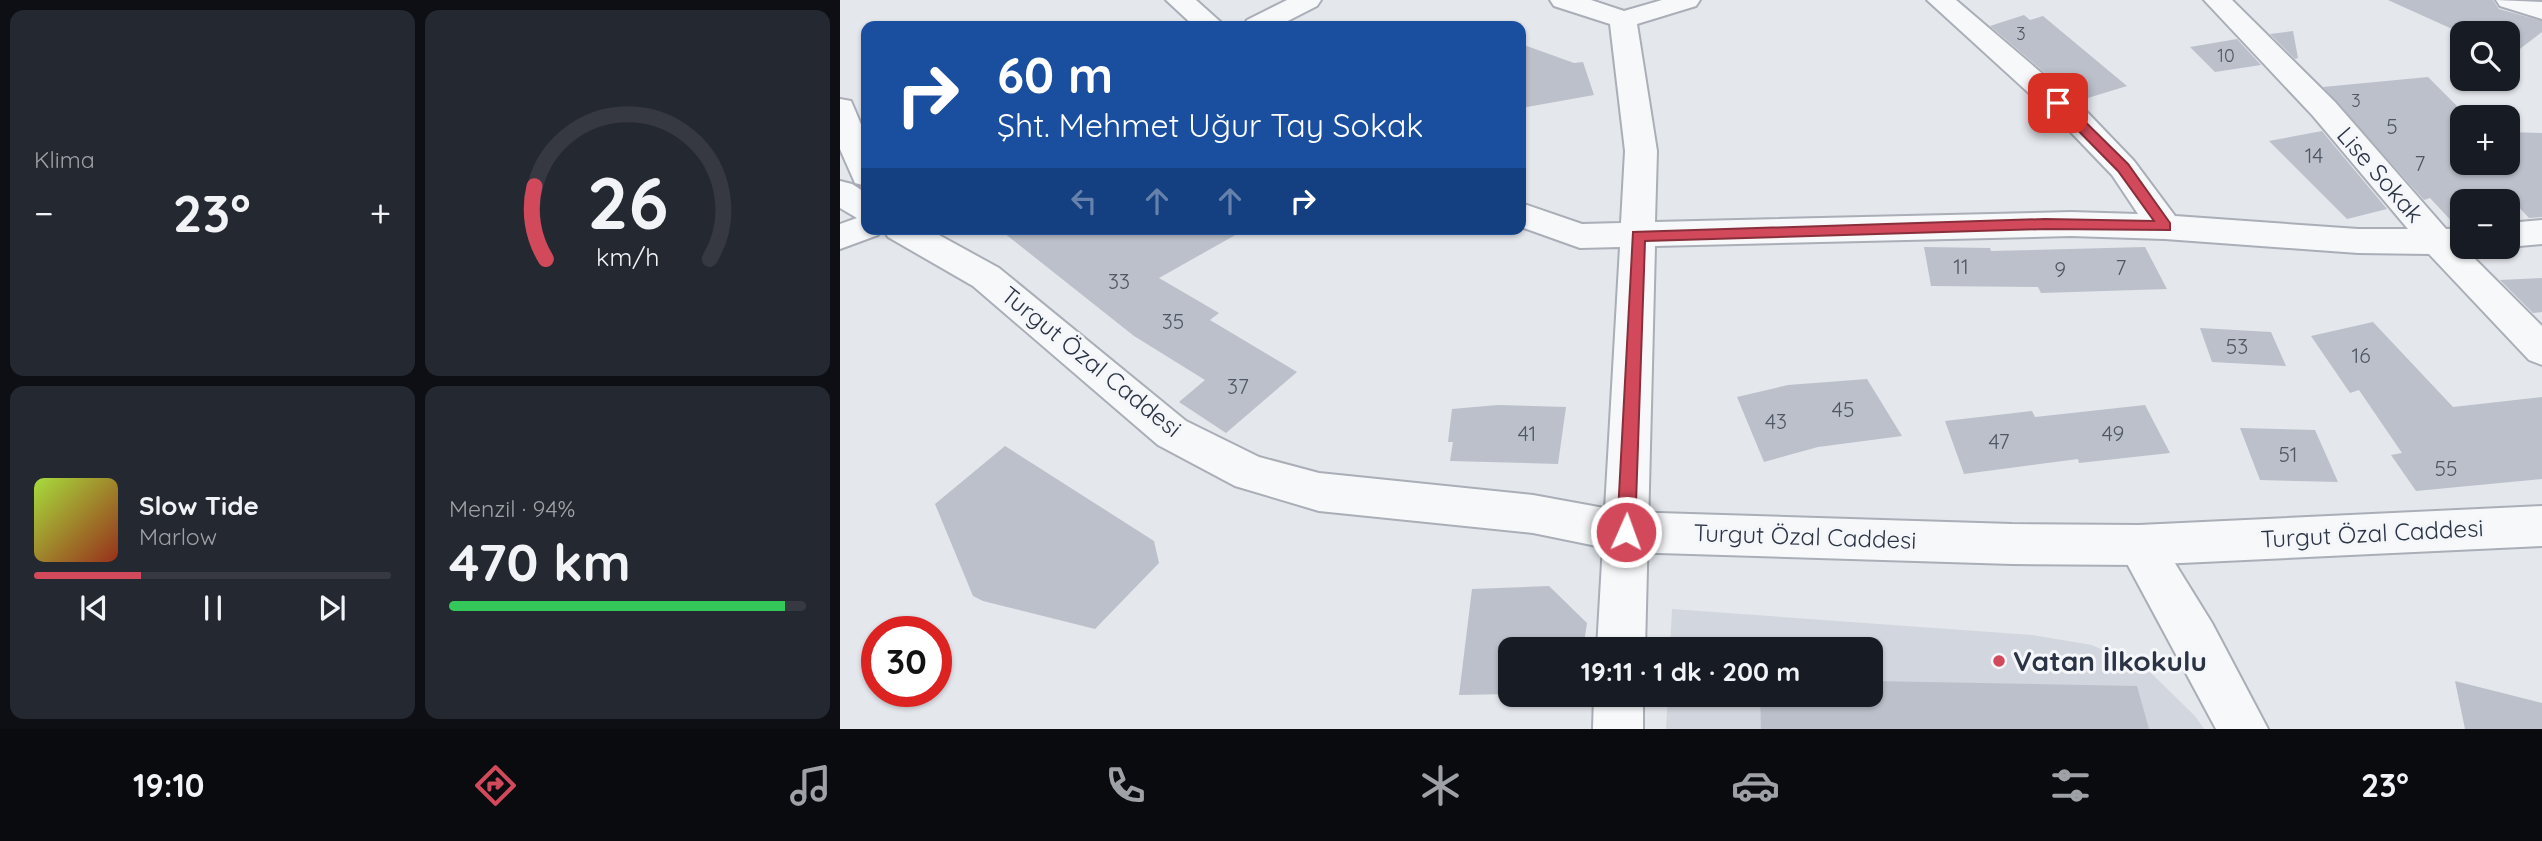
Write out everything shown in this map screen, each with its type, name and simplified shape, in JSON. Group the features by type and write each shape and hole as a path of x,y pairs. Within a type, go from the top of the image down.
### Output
{"street":[{"path":"1179,0 1204,21"},
{"path":"1267,21 1308,0"},
{"path":"1563,0 1623,19 1687,0"},
{"path":"1940,0 2075,118 2123,167 2165,226"},
{"name":"Lise Sokak","path":"2217,0 2450,241"},
{"path":"2509,0 2542,11"},
{"path":"1622,637 1641,151 1623,19"},
{"path":"840,108 861,162"},
{"path":"840,192 861,206"},
{"path":"1526,217 1580,236 2045,224 2165,226 2358,241 2450,241"},
{"path":"840,237 861,229"},
{"path":"2520,234 2542,232"},
{"name":"Turgut Özal Caddesi","path":"911,235 986,276 1172,433 1250,473 1319,492 1533,514 1626,532 2012,544 2139,545 2542,526"},
{"name":"Lise Sokak","path":"2465,259 2542,350"},
{"path":"2139,545 2195,639 2243,729"},
{"path":"1618,729 1619,707"}],"shaded area":[{"name":"Vatan İlkokulu","path":"1672,609 2032,635 2092,645 2151,673 2195,716 2204,729 1666,729 1667,707 1883,707 1883,637 1671,637"}],"building":[{"path":"2388,0 2493,0 2499,9 2542,21 2542,32 2520,49 2520,21 2450,21 2450,28"},
{"path":"2024,15 2030,20 2043,16 2127,86 2078,101 1990,26"},
{"path":"2293,31 2298,58 2295,59 2270,34"},
{"path":"2237,39 2261,65 2215,72 2190,47"},
{"path":"1526,46 1574,63 1583,62 1594,95 1526,107"},
{"path":"2428,77 2456,105 2450,105 2450,175 2520,175 2520,132 2542,133 2542,217 2529,218 2520,208 2520,189 2450,189 2450,220 2430,198 2424,200 2323,87"},
{"path":"2322,131 2387,209 2347,219 2269,141"},
{"path":"1007,235 1235,235 1159,278 1219,313 1210,320 1297,372 1226,433 1179,402 1205,380 1134,336"},
{"path":"1924,247 1990,248 1991,251 2145,247 2167,289 2041,293 2038,287 1931,286"},
{"path":"2542,278 2542,312 2533,313 2500,280"},
{"path":"2373,322 2453,407 2542,397 2542,479 2416,491 2391,455 2402,453 2359,390 2350,393 2311,336"},
{"path":"2200,328 2271,332 2286,366 2212,362"},
{"path":"1867,379 1902,436 1818,447 1764,462 1737,397 1788,385"},
{"path":"1498,405 1566,407 1558,464 1450,461 1453,442 1448,442 1452,409"},
{"path":"2145,405 2170,453 2079,463 2078,459 1964,474 1945,421 2032,411 2035,417"},
{"path":"2240,428 2315,430 2338,482 2260,480"},
{"path":"1005,446 1154,541 1159,563 1095,629 983,601 973,596 935,504"},
{"path":"1549,586 1587,623 1585,637 1498,637 1498,694 1459,695 1472,589"},
{"path":"1883,681 2137,686 2149,729 1761,729 1760,707 1883,707"},
{"path":"2455,681 2542,703 2542,729 2465,729"}],"place":[{"name":"Vatan İlkokulu","path":"1999,661"}],"route":[{"path":"1626,532 1638,236 2045,224 2165,226 2123,167 2058,103"}]}
